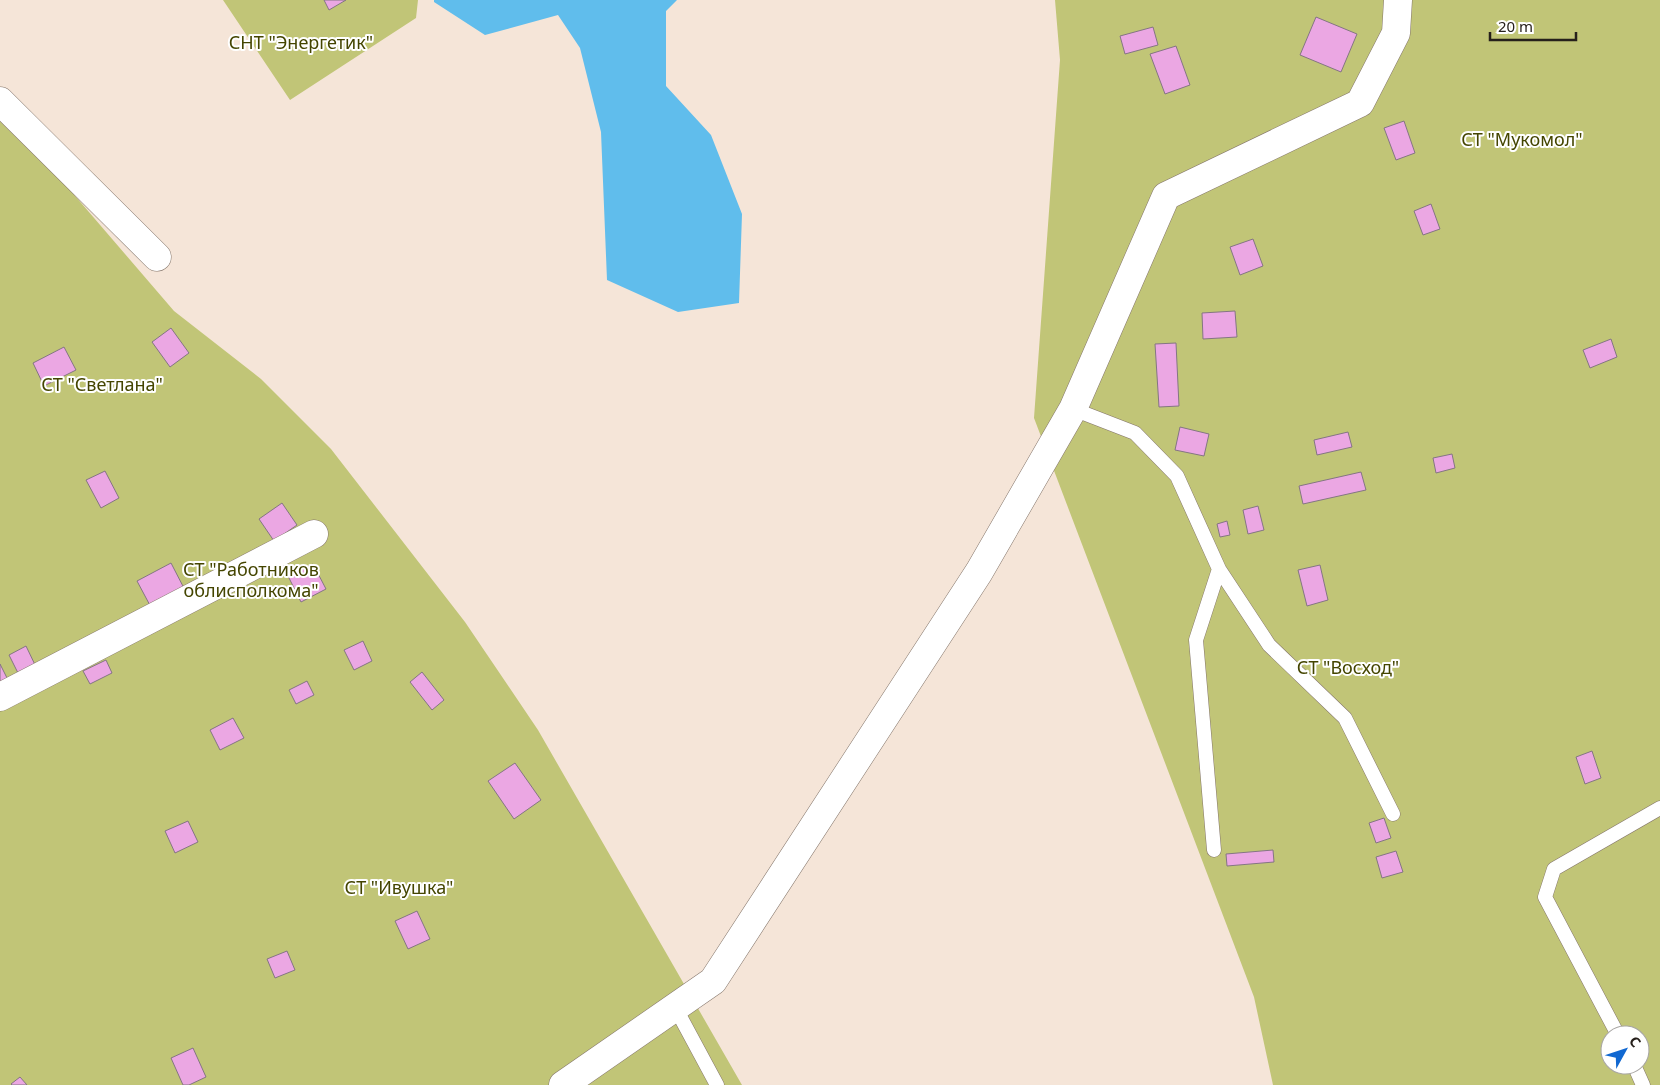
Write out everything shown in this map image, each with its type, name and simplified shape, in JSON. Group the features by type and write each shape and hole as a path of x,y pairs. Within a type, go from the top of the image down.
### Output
{"street":[{"path":"563,1085 713,981 979,572 1073,409 1166,196 1360,103 1396,33 1398,0"},
{"path":"0,101 157,257"},
{"path":"0,697 314,534"}],"lane":[{"path":"1073,409 1135,433 1177,476 1219,569 1269,645 1346,718 1392,814"},
{"path":"1214,850 1196,640 1219,569"},
{"path":"1613,1025 1545,897 1554,869 1660,808"},
{"path":"675,1007 718,1085"}],"green space":[{"name":"СНТ \"Энергетик\"","path":"223,0 418,0 416,18 290,100"},
{"name":"СТ \"Восход\"","path":"1055,0 1660,0 1660,1085 1273,1085 1254,997 1034,418 1060,60"},
{"path":"0,121 70,190 174,311 261,379 331,449 465,622 538,730 742,1085 0,1085"}],"water":[{"path":"434,0 677,0 666,11 666,86 711,135 742,214 739,303 678,312 607,280 601,132 580,48 558,15 485,35 434,2"}],"building":[{"path":"324,0 346,0 329,10"},
{"path":"1316,17 1357,34 1341,72 1300,55"},
{"path":"1153,27 1158,45 1125,54 1120,36"},
{"path":"1176,46 1190,85 1165,94 1150,54"},
{"path":"1404,121 1415,153 1396,160 1384,128"},
{"path":"1431,204 1440,229 1423,235 1414,211"},
{"path":"1253,239 1263,266 1240,275 1230,247"},
{"path":"1235,311 1237,337 1203,339 1202,313"},
{"path":"171,328 189,353 170,367 152,342"},
{"path":"1611,339 1617,357 1590,368 1583,350"},
{"path":"1176,343 1179,406 1159,407 1155,344"},
{"path":"64,347 76,370 44,386 33,363"},
{"path":"1180,427 1209,434 1204,456 1175,450"},
{"path":"1348,432 1352,447 1317,455 1314,440"},
{"path":"1452,454 1455,468 1436,473 1433,458"},
{"path":"105,471 119,498 101,508 86,480"},
{"path":"1361,472 1366,490 1303,504 1299,486"},
{"path":"282,503 297,525 274,541 259,519"},
{"path":"1258,506 1264,530 1248,534 1243,510"},
{"path":"1227,521 1230,535 1220,537 1217,524"},
{"path":"171,563 187,594 153,611 137,581"},
{"path":"313,564 326,589 301,602 288,576"},
{"path":"1320,565 1328,600 1307,606 1298,570"},
{"path":"363,641 372,661 354,670 344,650"},
{"path":"26,646 38,671 21,679 9,655"},
{"path":"106,660 112,673 90,684 83,671"},
{"path":"0,664 8,680 0,684"},
{"path":"422,672 444,700 432,710 410,682"},
{"path":"307,681 314,695 296,704 289,690"},
{"path":"233,718 244,738 220,750 210,730"},
{"path":"1592,751 1601,778 1585,784 1576,757"},
{"path":"515,763 541,800 514,819 488,781"},
{"path":"1384,818 1391,838 1376,843 1369,823"},
{"path":"188,821 198,842 175,853 165,831"},
{"path":"1273,850 1274,862 1227,866 1226,854"},
{"path":"1396,851 1403,872 1382,878 1376,857"},
{"path":"417,911 430,939 408,949 395,921"},
{"path":"287,951 295,970 275,978 267,959"},
{"path":"193,1048 206,1077 189,1085 183,1085 171,1058"},
{"path":"20,1077 27,1085 11,1084"}],"park label":[{"name":"СТ \"Мукомол\"","path":"1522,139"},
{"name":"СТ \"Светлана\"","path":"102,384"},
{"name":"СТ \"Работников облисполкома\"","path":"251,579"},
{"name":"СТ \"Ивушка\"","path":"399,887"}]}
